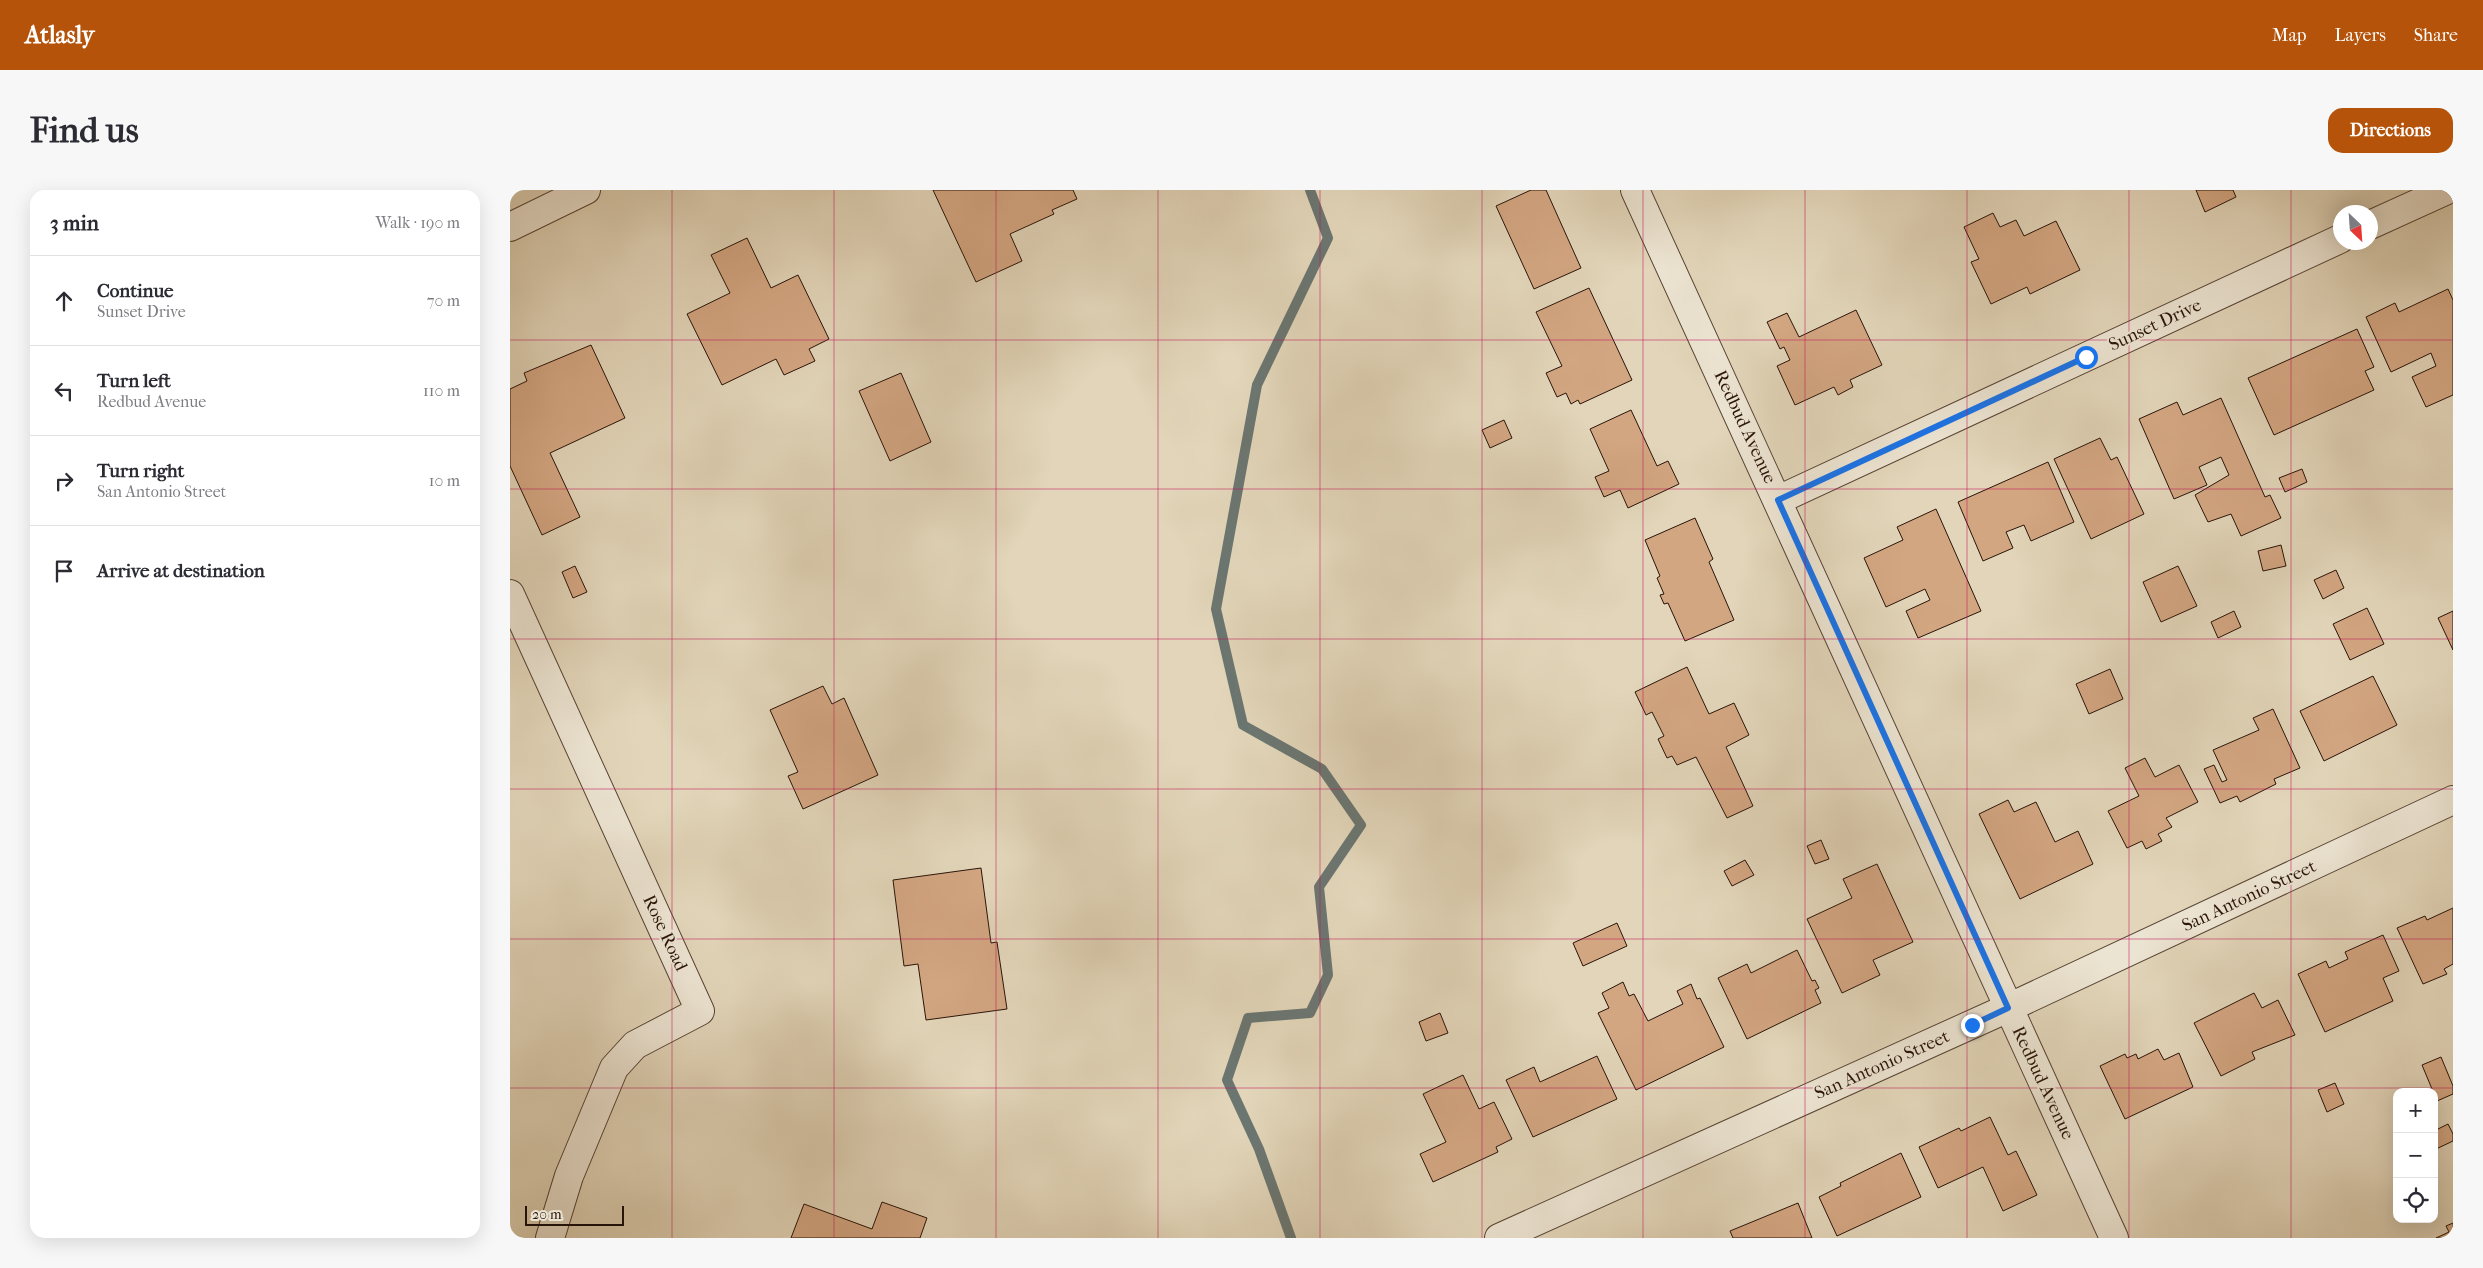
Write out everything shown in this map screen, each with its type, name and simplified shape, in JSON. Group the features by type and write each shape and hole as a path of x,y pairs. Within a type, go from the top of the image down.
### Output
{"street":[{"path":"510,227 586,190"},
{"name":"Redbud Avenue","path":"1635,190 2114,1238"},
{"path":"2378,221 2447,190"},
{"name":"Sunset Drive","path":"1778,500 2333,242"},
{"name":"Rose Road","path":"510,594 700,1011 635,1045 614,1068 569,1176 550,1238"},
{"name":"San Antonio Street","path":"1499,1238 2008,1008 2453,800"}],"building":[{"path":"933,190 1073,190 1077,199 1052,210 1054,214 1010,234 1022,261 976,282"},
{"path":"1531,190 1546,190 1581,268 1534,289 1496,206"},
{"path":"2196,190 2233,190 2236,197 2205,212"},
{"path":"1993,213 2000,227 2016,220 2024,236 2056,221 2080,270 2030,294 2027,287 1991,304 1971,262 1979,259 1964,227"},
{"path":"747,238 771,288 798,275 829,339 809,349 815,361 784,375 776,359 722,385 687,314 730,293 711,255"},
{"path":"1589,288 1632,380 1580,404 1578,400 1571,404 1566,393 1557,397 1546,373 1562,366 1536,312"},
{"path":"2448,289 2453,300 2453,395 2426,407 2412,377 2436,366 2431,353 2391,372 2366,317 2395,303 2399,312"},
{"path":"1856,310 1882,365 1850,380 1853,387 1838,395 1834,387 1795,405 1777,366 1790,360 1784,347 1780,349 1767,322 1787,313 1799,337"},
{"path":"2357,329 2374,367 2365,371 2374,390 2274,435 2248,378"},
{"path":"591,345 625,418 550,453 580,517 542,535 510,466 510,389 527,381 524,373"},
{"path":"901,373 931,442 890,461 859,391"},
{"path":"2221,398 2265,497 2270,495 2281,518 2241,536 2231,514 2208,522 2195,495 2229,475 2221,457 2199,467 2207,485 2174,499 2139,419 2177,402 2183,415"},
{"path":"1631,410 1657,466 1668,461 1679,484 1628,508 1620,490 1604,497 1595,477 1609,471 1590,429"},
{"path":"1504,420 1512,438 1490,448 1482,430"},
{"path":"2100,438 2111,460 2117,457 2144,514 2091,539 2054,459"},
{"path":"2048,462 2074,522 2031,541 2024,525 2006,532 2013,548 1983,561 1958,502"},
{"path":"2302,469 2307,482 2285,492 2279,478"},
{"path":"1936,509 1981,611 1918,638 1906,611 1930,600 1925,589 1886,607 1864,558 1903,540 1897,527"},
{"path":"1695,518 1713,559 1709,562 1734,620 1685,641 1668,603 1664,604 1660,595 1664,594 1657,578 1660,576 1645,540"},
{"path":"2281,545 2286,566 2263,571 2258,551"},
{"path":"575,566 587,592 573,598 562,572"},
{"path":"2178,566 2197,606 2161,622 2143,582"},
{"path":"2336,570 2344,588 2323,599 2314,580"},
{"path":"2367,608 2384,644 2350,660 2333,624"},
{"path":"2234,611 2241,627 2218,638 2211,622"},
{"path":"2453,611 2453,650 2438,618"},
{"path":"1687,667 1709,714 1734,703 1749,735 1726,747 1753,806 1727,818 1696,757 1677,765 1672,756 1667,758 1658,739 1664,736 1652,712 1646,715 1635,692"},
{"path":"2110,669 2123,699 2089,714 2076,684"},
{"path":"2373,676 2397,725 2324,761 2300,711"},
{"path":"823,686 832,704 844,698 878,775 803,809 788,776 798,772 770,710"},
{"path":"2273,709 2300,768 2274,779 2276,784 2240,802 2237,796 2220,803 2204,769 2214,765 2222,782 2227,780 2213,750 2259,730 2253,718"},
{"path":"2145,758 2155,777 2179,765 2198,802 2166,818 2172,827 2158,834 2162,841 2146,849 2142,841 2127,848 2108,811 2139,796 2125,768"},
{"path":"2008,800 2014,812 2036,802 2055,842 2078,831 2093,864 2020,899 1979,814"},
{"path":"1821,840 1829,859 1815,864 1807,846"},
{"path":"1745,860 1754,875 1732,886 1724,871"},
{"path":"1877,864 1913,942 1873,960 1880,975 1842,993 1807,919 1852,898 1843,879"},
{"path":"981,868 991,943 997,942 1007,1009 926,1020 918,964 904,966 893,880"},
{"path":"2453,908 2453,964 2444,969 2447,974 2423,984 2397,928 2425,916 2427,920"},
{"path":"1617,923 1627,946 1583,966 1573,943"},
{"path":"2383,935 2399,971 2383,978 2393,1001 2325,1032 2298,974 2326,961 2329,968 2348,959 2345,952"},
{"path":"1797,950 1812,981 1815,980 1819,988 1815,990 1821,1003 1747,1039 1718,978 1747,964 1751,973"},
{"path":"1623,982 1629,996 1634,994 1648,1021 1683,1004 1677,991 1691,984 1697,999 1700,998 1724,1047 1636,1090 1598,1013 1609,1008 1602,993"},
{"path":"2254,993 2262,1008 2278,1000 2295,1035 2252,1052 2255,1059 2221,1076 2194,1023"},
{"path":"1440,1013 1448,1033 1426,1041 1419,1022"},
{"path":"2158,1049 2164,1060 2179,1053 2193,1087 2125,1119 2100,1066 2125,1054 2127,1058 2136,1054 2138,1059"},
{"path":"1597,1056 1617,1099 1533,1137 1506,1080 1534,1067 1540,1082"},
{"path":"2441,1057 2453,1086 2453,1094 2438,1101 2438,1088 2432,1088 2422,1065"},
{"path":"1463,1075 1479,1109 1494,1102 1512,1139 1496,1147 1498,1152 1433,1182 1420,1154 1446,1142 1423,1094"},
{"path":"2335,1083 2344,1104 2327,1112 2318,1090"},
{"path":"1990,1117 2008,1155 2016,1151 2037,1195 2003,1211 1983,1167 1938,1188 1919,1147 1959,1128 1961,1131"},
{"path":"2448,1124 2453,1134 2453,1141 2438,1148 2438,1129"},
{"path":"1901,1153 1921,1197 1837,1236 1819,1197 1841,1186 1840,1183"},
{"path":"882,1202 927,1218 920,1238 791,1238 804,1204 872,1229"},
{"path":"1798,1203 1812,1238 1733,1238 1730,1231"},
{"path":"2453,1223 2453,1238 2436,1238 2449,1232 2446,1226"}],"waterway":[{"path":"1291,1238 1259,1149 1227,1080 1248,1018 1310,1013 1328,975 1319,887 1361,825 1322,769 1243,725 1216,609 1257,385 1328,238 1310,190"}],"route":[{"path":"1972,1025 2008,1008 1778,500 2086,357"}]}
